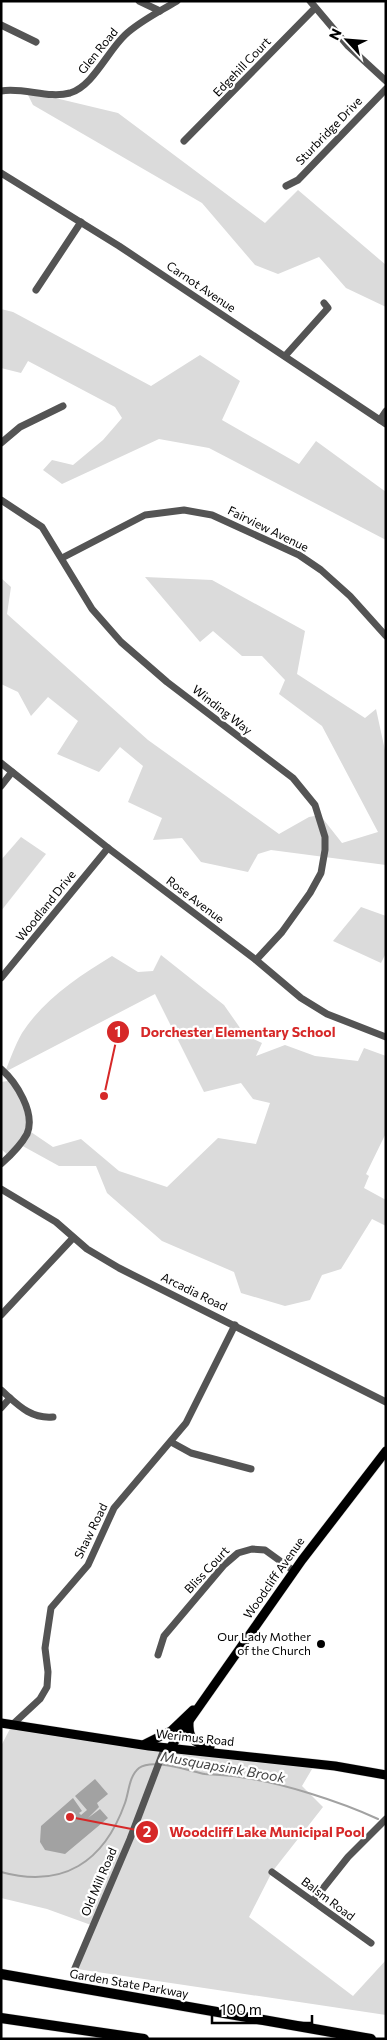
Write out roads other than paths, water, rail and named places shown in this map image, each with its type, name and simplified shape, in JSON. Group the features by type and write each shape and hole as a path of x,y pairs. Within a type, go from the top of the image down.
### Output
{"highway":[{"name":"Garden State Parkway","path":"1,1974 371,2039"},
{"path":"1,2018 144,2039"}],"main road":[{"name":"Woodcliff Avenue","path":"168,1748 294,1571 386,1451"},
{"path":"143,1745 171,1731 185,1716 198,1708"},
{"path":"189,1721 189,1736 193,1741 232,1754"},
{"name":"Werimus Road","path":"1,1723 143,1745 232,1754 386,1775"}],"street":[{"path":"139,1 160,11"},
{"name":"Glen Road","path":"1,91 14,90 56,95 80,88 93,76 106,56 127,33 176,1"},
{"path":"310,1 348,46 386,81"},
{"name":"Edgehill Court","path":"184,141 315,8"},
{"path":"1,25 36,42"},
{"name":"Sturbridge Drive","path":"286,186 298,180 386,89"},
{"name":"Carnot Avenue","path":"1,173 81,222 383,422"},
{"path":"36,290 81,222"},
{"path":"285,356 328,308 324,303"},
{"path":"1,443 20,427 63,406"},
{"path":"383,422 386,411"},
{"name":"Winding Way","path":"1,500 42,527 92,609 121,642 167,682 293,778 315,805 325,837 325,850 320,873 310,893 282,932 256,960"},
{"name":"Fairview Avenue","path":"62,558 146,515 184,510 212,514 299,556 321,570 350,596 386,636"},
{"name":"Rose Avenue","path":"1,763 108,848 256,960 313,1007 340,1020 386,1037"},
{"path":"1,786 12,772"},
{"name":"Woodland Drive","path":"1,978 108,848"},
{"path":"1,1069 14,1080 19,1089 29,1123 27,1134 1,1164"},
{"name":"Arcadia Road","path":"1,1189 56,1222 73,1238 119,1268 386,1402"},
{"path":"1,1315 73,1238"},
{"name":"Shaw Road","path":"12,1726 40,1699 47,1687 48,1672 45,1648 51,1608 88,1565 114,1508 171,1442 195,1407 235,1325"},
{"path":"1,1390 29,1413 45,1418 53,1417"},
{"path":"1,1408 10,1398"},
{"path":"171,1442 191,1453 251,1469"},
{"name":"Bliss Court","path":"158,1656 164,1636 224,1565 238,1553 252,1549 264,1550 294,1571"},
{"name":"Old Mill Road","path":"75,1968 160,1761 168,1748"},
{"path":"313,1901 348,1857 386,1819"},
{"name":"Balsm Road","path":"272,1872 371,1943"}],"waterway":[{"name":"Musquapsink Brook","path":"1,1872 44,1877 62,1873 78,1866 93,1855 116,1824 125,1803 133,1775 139,1768 145,1765 162,1765 205,1774 236,1776 292,1788 328,1799 378,1819"}],"place":[{"name":"Dorchester Elementary School","path":"104,1096"},
{"name":"Our Lady Mother of the Church","path":"321,1644"},
{"name":"Woodcliff Lake Municipal Pool","path":"70,1817"}]}
